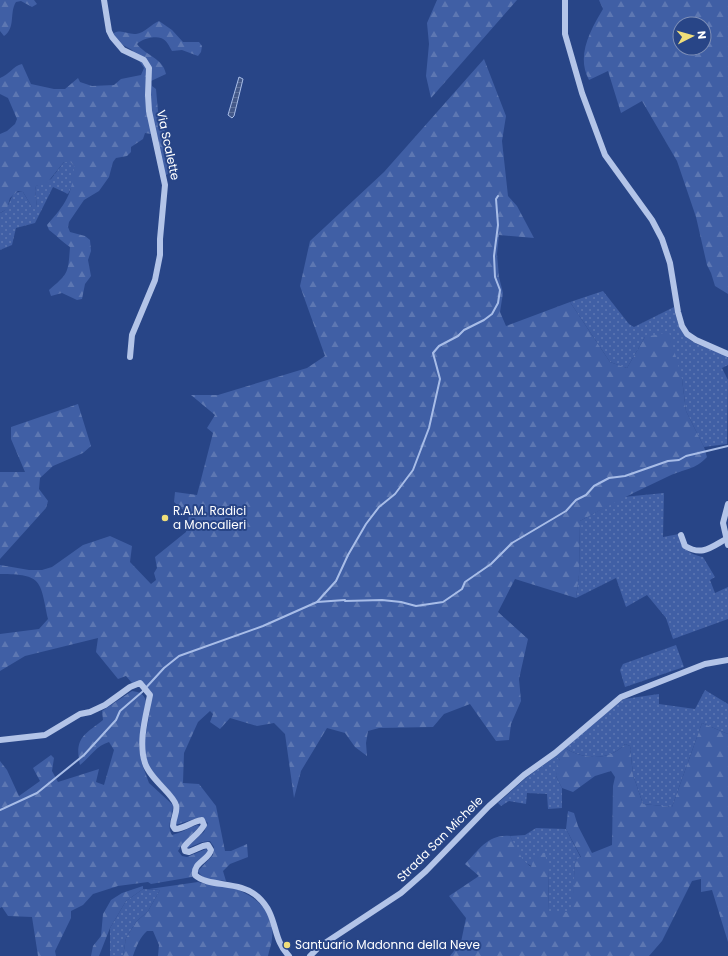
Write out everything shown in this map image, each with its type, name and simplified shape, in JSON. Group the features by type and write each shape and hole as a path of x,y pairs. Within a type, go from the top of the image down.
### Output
{"street":[{"name":"Via Scalette","path":"104,0 109,30 112,38 123,50 144,60 149,68 149,111 165,185 160,255 155,280 132,335 130,357"},
{"path":"565,0 565,34 582,93 605,155 652,220 662,239 670,263 678,312 682,326 687,334 696,340 728,354"},
{"path":"681,535 685,546 694,552 705,550 727,542 723,523 728,504"},
{"name":"Strada San Michele","path":"310,956 319,947 400,893 431,866 489,806 524,775 555,753 621,697 705,664 728,660"},
{"path":"0,740 45,735 80,714 90,712 105,705 130,686 140,683 144,685 149,693 143,736 143,753 145,763 155,780 176,805 176,814 173,826 175,829 180,829 197,820 202,820 204,825 200,832 188,841 184,847 185,851 189,852 208,845 211,850 210,854 197,864 194,870 194,875 205,882 225,883 257,895 270,911 279,943 289,956"}],"green space":[{"path":"0,0 34,0 37,4 32,7 21,1 16,2 10,29 4,36 0,31"},
{"path":"437,0 517,0 431,98 426,76 429,44 427,23"},
{"path":"599,0 728,0 728,294 715,286 707,265 696,217 677,161 642,101 621,113 608,71 589,80 585,71 584,53 589,35 603,9"},
{"path":"159,21 172,30 183,42 199,42 202,46 201,52 198,56 182,50 172,51 166,42 161,38 148,38 137,44 161,64 166,74 151,81 152,86 156,89 158,111 164,125 169,173 165,176 160,172 151,134 145,133 143,139 131,147 131,152 127,156 116,158 113,162 109,177 99,191 84,200 69,222 68,227 70,232 85,236 90,240 91,251 88,260 91,276 85,284 82,299 77,300 62,293 51,296 49,290 64,276 68,268 70,247 49,230 47,225 59,211 70,192 74,166 70,162 64,162 47,183 36,186 35,191 37,207 32,207 23,192 18,191 10,198 7,209 0,213 0,134 7,131 15,124 17,119 8,98 0,94 0,78 22,64 31,84 54,89 65,89 78,78 80,82 92,86 114,85 121,79 141,75 144,68 132,50 114,38 114,33 139,33"},
{"path":"484,59 506,116 502,141 508,196 517,206 534,238 499,235 497,254 499,277 503,293 500,312 506,326 570,302 610,362 627,368 645,337 669,332 682,379 686,411 704,447 707,457 694,467 658,481 580,521 579,575 576,598 515,579 498,612 528,639 519,679 521,701 511,724 509,740 496,741 470,704 444,714 433,727 379,728 368,731 366,743 367,756 355,747 345,733 327,728 301,771 294,798 285,734 274,723 257,726 230,718 220,729 210,722 213,714 210,711 198,722 184,753 183,783 199,784 216,806 225,851 231,851 247,844 248,857 230,864 223,871 226,881 207,879 200,875 198,871 213,855 214,847 210,841 202,842 188,848 187,847 204,832 208,823 201,817 175,825 179,804 151,768 145,753 144,747 151,705 149,698 142,687 132,687 132,683 126,676 118,679 96,652 98,638 25,656 0,671 0,634 39,629 48,619 41,588 37,582 32,578 25,576 0,574 0,565 29,570 42,570 52,567 83,545 110,536 132,546 130,562 151,584 156,580 154,573 157,568 155,557 186,532 189,515 174,502 175,492 197,495 213,433 207,428 215,415 191,395 218,395 307,368 325,356 300,286 310,241 384,172"},
{"path":"64,162 70,162 74,166 74,182 68,194 53,187 35,223 16,228 12,245 0,250 0,213 7,208 14,194 18,192 23,192 32,207 37,207 35,191 36,186 51,179"},
{"path":"603,291 629,324 634,327 674,307 681,330 686,337 699,345 728,356 728,365 722,368 728,380 727,444 704,447 686,411 682,379 645,337 627,368 610,362 570,302"},
{"path":"78,404 91,446 83,453 53,466 40,478 39,489 48,501 46,508 0,559 0,472 25,472 11,439 11,427"},
{"path":"664,493 663,537 679,534 682,544 686,550 703,557 715,577 710,580 715,593 728,587 728,619 673,639 666,618 647,595 626,607 616,578 576,598 579,575 580,521 623,497"},
{"path":"676,645 684,667 625,687 620,670 623,664"},
{"path":"705,690 728,704 728,734 702,723 672,807 643,804 633,775 630,746 625,744 619,750 604,756 596,757 580,755 565,748 587,728 624,699 659,694 659,704 695,709"},
{"path":"132,691 141,694 146,701 139,748 142,764 149,783 173,805 170,824 170,831 172,835 197,825 200,826 178,851 182,856 187,857 206,849 208,851 206,855 193,867 192,877 151,884 148,882 118,886 93,894 83,905 71,911 71,918 55,951 56,956 38,956 32,917 8,916 2,907 0,908 0,761 7,770 19,796 40,781 33,768 51,755 54,758 52,771 58,782 99,769 96,782 104,785 114,750 109,742 97,749 80,765 78,749 82,738 103,720 102,711"},
{"path":"702,723 728,734 728,942 712,890 701,892 701,879 692,881 662,941 649,956 450,956 461,942 466,918 449,896 479,876 465,864 490,840 496,837 510,836 523,860 531,867 536,852 545,853 548,869 549,912 572,912 575,860 581,857 566,829 568,811 574,813 578,826 592,853 612,845 613,786 615,777 611,771 595,776 573,792 562,788 556,776 557,763 560,760 556,756 565,748 580,755 596,757 604,756 619,750 625,744 630,746 633,775 643,804 672,807"},
{"path":"556,756 560,760 556,776 562,788 562,808 548,809 547,794 527,793 526,804 509,801 501,806 498,803 527,777"},
{"path":"536,828 566,829 581,858 575,860 573,912 549,912 548,869 527,864 520,856 510,836 525,835"},
{"path":"198,882 226,886 235,889 252,897 260,903 270,918 272,928 272,940 268,956 158,956 159,945 153,931 147,931 140,939 133,956 123,956 126,938 136,922 148,911 160,890 149,889"},
{"path":"143,886 143,889 126,901 110,928 99,956 91,956 93,946 101,936 103,914 111,900 122,893"},
{"path":"143,889 160,890 148,911 136,922 126,938 123,956 110,956 110,928 126,901"}],"shaded area":[{"path":"239,77 243,79 234,116 232,118 228,115"}],"waterway":[{"path":"317,602 336,581 348,555 366,524 379,507 395,494 413,470 429,428 440,379 433,353 439,346 458,336 464,330 484,320 492,314 498,303 500,290 495,277 494,256 498,225 496,199 498,196"},
{"path":"345,601 382,600 401,602 416,606 443,602 462,589 465,582 491,564 512,543 566,511 576,500 586,495 594,486 609,478 625,476 668,461 679,460 686,456 728,446"},
{"path":"0,810 37,793 84,755 116,720 120,711 142,692 164,668 179,656 263,626 317,602 345,600"}],"place":[{"name":"R.A.M. Radici a Moncalieri","path":"165,518"},
{"name":"Santuario Madonna della Neve","path":"287,945"}]}
